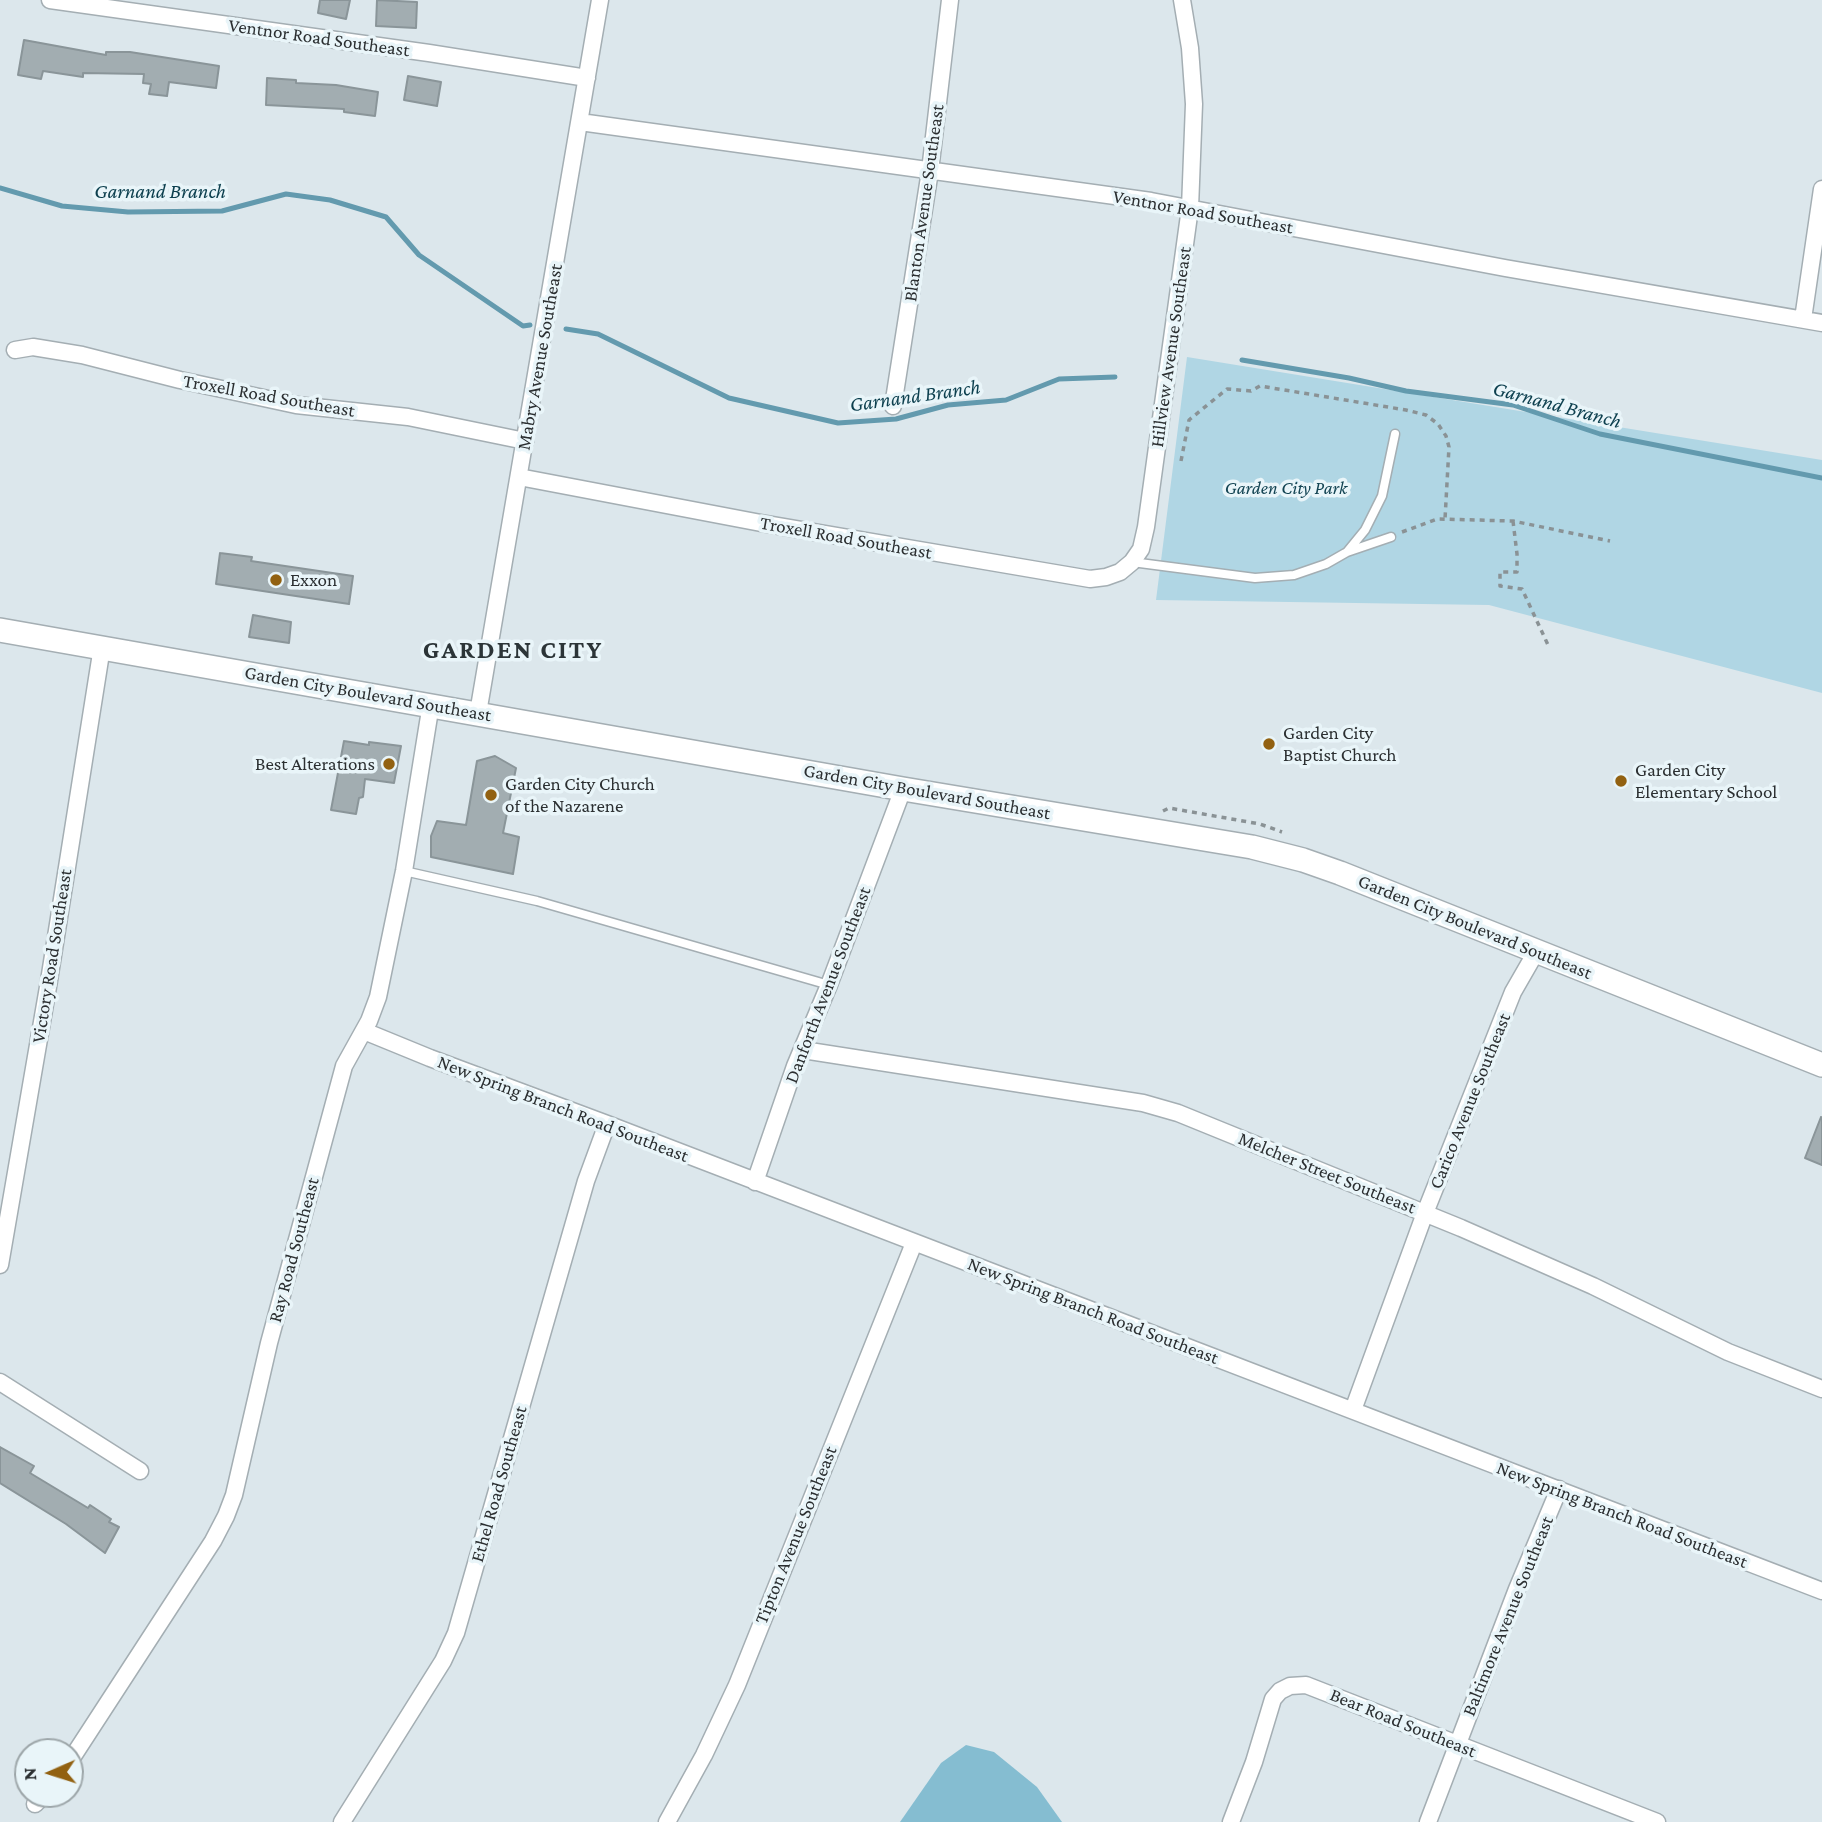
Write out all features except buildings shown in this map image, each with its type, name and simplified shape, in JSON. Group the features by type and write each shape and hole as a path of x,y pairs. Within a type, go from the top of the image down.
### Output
{"street":[{"name":"Ventnor Road Southeast","path":"50,0 587,78"},
{"name":"Mabry Avenue Southeast","path":"478,713 600,0"},
{"name":"Blanton Avenue Southeast","path":"893,406 930,171 950,0"},
{"name":"Hillview Avenue Southeast","path":"1132,562 1141,549 1146,527 1190,208 1194,104 1190,48 1182,0"},
{"name":"Ventnor Road Southeast","path":"580,122 1190,208 1505,268 1822,323"},
{"path":"1803,319 1822,189"},
{"name":"Troxell Road Southeast","path":"15,350 33,347 82,355 296,405 408,417 525,441"},
{"name":"Troxell Road Southeast","path":"519,477 761,523 1090,579 1106,578 1120,572 1132,562"},
{"name":"Garden City Boulevard Southeast","path":"0,630 1252,848 1303,860 1822,1065"},
{"name":"Victory Road Southeast","path":"0,1265 48,988 102,647"},
{"name":"Ray Road Southeast","path":"84,1739 213,1541 234,1495 269,1343 344,1066 364,1031 378,996 404,871 431,704"},
{"name":"Danforth Avenue Southeast","path":"755,1182 903,789"},
{"name":"Carico Avenue Southeast","path":"1353,1410 1425,1213 1513,992 1536,952"},
{"name":"New Spring Branch Road Southeast","path":"364,1031 1822,1591"},
{"name":"Melcher Street Southeast","path":"803,1050 1143,1103 1178,1113 1425,1213 1593,1286 1727,1352 1822,1389"},
{"name":"Ethel Road Southeast","path":"342,1822 437,1672 456,1633 586,1181 607,1124"},
{"name":"Tipton Avenue Southeast","path":"667,1822 704,1755 737,1685 914,1243"},
{"path":"0,1382 140,1471"},
{"name":"Baltimore Avenue Southeast","path":"1427,1822 1559,1489"},
{"name":"Bear Road Southeast","path":"1231,1822 1254,1762 1273,1699 1280,1691 1290,1686 1306,1685 1657,1822"}],"lane":[{"path":"1347,552 1365,530 1382,496 1395,434"},
{"path":"1132,562 1255,578 1294,575 1391,537"},
{"path":"404,871 537,901 829,985"}],"path":[{"path":"1181,461 1189,420 1227,389 1251,391 1261,386 1406,410 1426,415 1438,424 1446,436 1449,447 1445,519"},
{"path":"1391,537 1437,519 1445,519 1513,522 1610,541"},
{"path":"1513,522 1517,572 1500,572 1500,586 1522,589 1549,647"},
{"path":"1209,815 1260,824 1285,833"}],"green space":[{"name":"Garden City Park","path":"1187,357 1822,460 1822,693 1489,605 1156,600"}],"shaded area":[{"path":"966,1745 994,1752 1037,1787 1062,1822 900,1822 941,1763"}],"waterway":[{"name":"Garnand Branch","path":"0,188 62,206 128,212 222,211 286,194 330,200 386,217 419,255 523,326 530,325"},
{"name":"Garnand Branch","path":"566,329 598,334 729,398 838,423 896,419 948,405 1006,400 1059,379 1115,377"},
{"name":"Garnand Branch","path":"1242,360 1349,378 1406,391 1513,405 1600,434 1822,478"}],"place":[{"name":"Exxon","path":"276,580"},
{"name":"Garden City Baptist Church","path":"1269,744"},
{"name":"Best Alterations","path":"389,764"},
{"name":"Garden City Elementary School","path":"1621,781"},
{"name":"Garden City Church of the Nazarene","path":"491,795"}],"district":[{"name":"GARDEN CITY","path":"513,650"}]}
